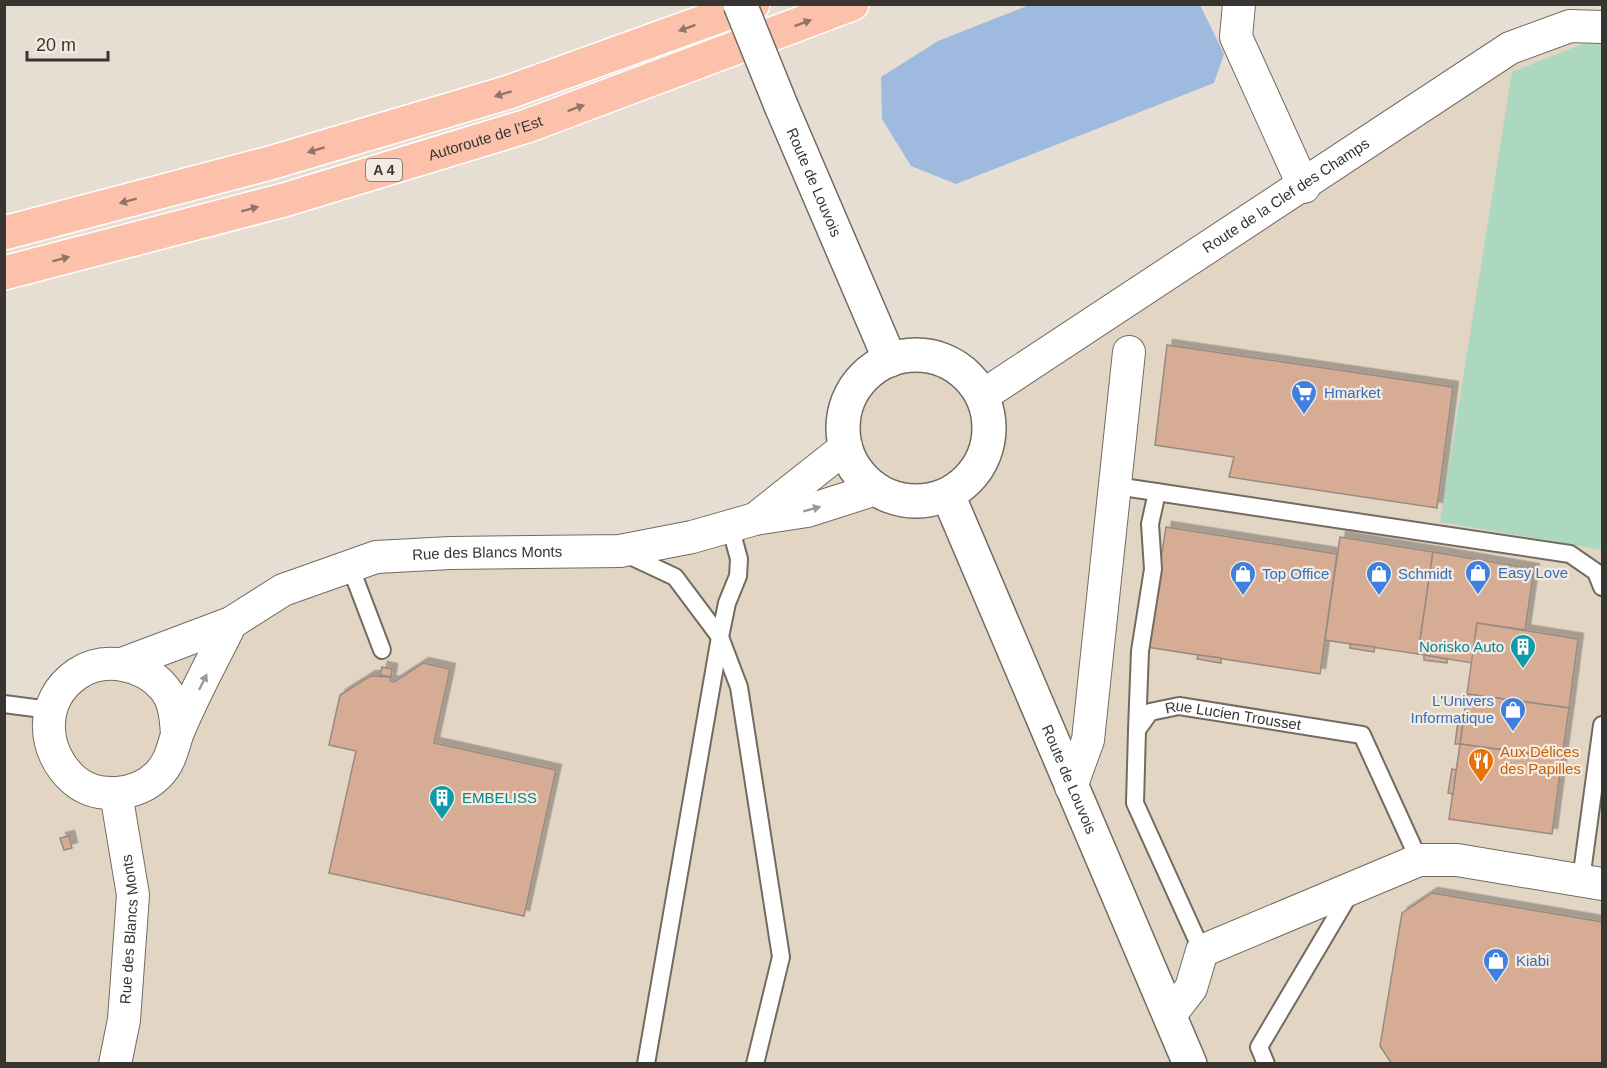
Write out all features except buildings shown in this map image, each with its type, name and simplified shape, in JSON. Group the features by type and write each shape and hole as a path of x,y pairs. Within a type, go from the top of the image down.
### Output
{"highway":[{"path":"4,233 270,163 509,92 753,4"},
{"name":"Autoroute de l’Est","path":"4,273 284,200 527,126 852,4"}],"main road":[{"name":"Route de Louvois","path":"740,4 782,108 891,360"},
{"path":"912,355 933,357 953,365 970,379 982,396 989,418 989,441 981,463 967,482 948,495 923,501 898,499 876,489 852,464 843,431 847,405 857,386 872,370 891,360 912,355"},
{"name":"Route de Louvois","path":"948,495 1190,1064"}],"street":[{"path":"1239,4 1236,37 1304,186"},
{"name":"Route de la Clef des Champs","path":"982,396 1304,186 1510,48 1570,26 1602,27"},
{"path":"1071,787 1088,740 1129,352"},
{"name":"Rue des Blancs Monts","path":"742,522 846,447"},
{"name":"Rue des Blancs Monts","path":"122,664 231,623 283,590 376,557 450,552 620,551 692,537 742,522 807,511 876,489"},
{"path":"177,735 175,711 164,688 146,672 122,664 99,665 76,675 56,697 50,710 48,730 51,751 62,769 77,783 95,791 116,794 138,788 157,776 171,757 177,735 231,623"},
{"name":"Rue des Blancs Monts","path":"115,1064 124,1020 133,895 116,794"},
{"path":"1170,1015 1191,988 1202,951 1419,860 1457,860 1592,882"}],"lane":[{"path":"1116,486 1570,554 1596,572 1602,587"},
{"path":"1157,492 1150,524 1153,569 1140,651 1136,802 1202,951"},
{"path":"646,1064 720,637 727,603 738,576 742,522"},
{"path":"620,551 675,577 720,637 739,687 781,957 754,1064"},
{"path":"350,566 382,650"},
{"path":"4,704 50,710"},
{"name":"Rue Lucien Trousset","path":"1137,730 1150,712 1179,706 1362,735 1419,860"},
{"path":"1592,882 1602,725"},
{"path":"1266,1064 1259,1047 1354,888"}],"shaded area":[{"path":"1602,27 1602,1063 5,1064 5,704 50,710 56,697 376,557 730,526 846,447 843,431 847,405 857,386 872,370 890,360 912,355 933,357 953,365 970,379 982,396 1510,48"}],"green space":[{"path":"1585,43 1602,43 1602,550 1440,522 1512,72"}],"water":[{"path":"1032,4 1200,5 1224,54 1214,83 956,184 911,166 882,119 881,77 938,41"}],"place":[{"name":"Hmarket","path":"1304,416"},
{"name":"Easy Love","path":"1478,596"},
{"name":"Top Office","path":"1243,597"},
{"name":"Schmidt","path":"1379,597"},
{"name":"Norisko Auto","path":"1523,670"},
{"name":"L'Univers Informatique","path":"1513,733"},
{"name":"Aux Délices des Papilles","path":"1481,784"},
{"name":"EMBELISS","path":"442,821"},
{"name":"Kiabi","path":"1496,984"}]}
